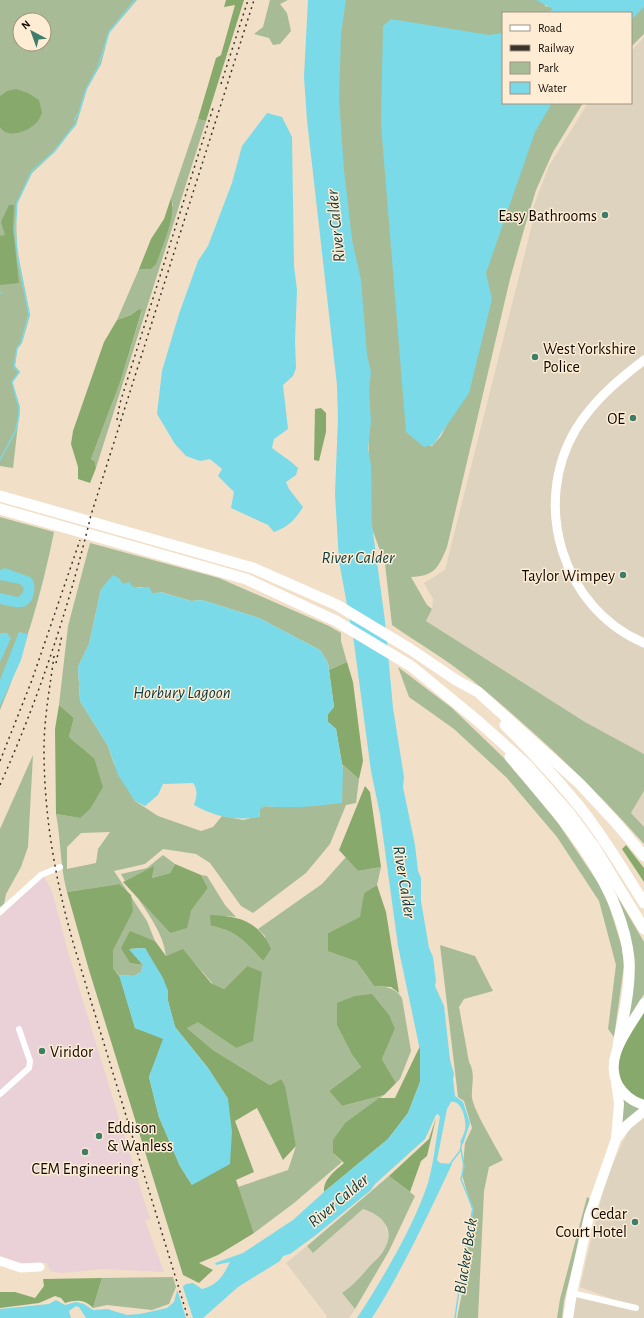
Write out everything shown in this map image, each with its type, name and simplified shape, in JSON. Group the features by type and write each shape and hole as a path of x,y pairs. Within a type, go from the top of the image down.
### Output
{"highway":[{"path":"0,496 254,568 337,605 410,649 456,680 478,692 580,784 644,856"},
{"path":"0,509 65,526 246,579 336,621 411,666 478,720 527,765 570,814 594,848 644,929"},
{"path":"456,680 536,756 580,807 606,842 644,903"},
{"path":"478,720 546,799 580,845 609,889 619,914 629,959 627,987 618,1046"}],"main road":[{"path":"568,1318 589,1216 616,1139 619,1104 612,1065 614,1055 644,1003"},
{"path":"616,1082 628,1097 644,1105"},
{"path":"616,1139 627,1125 644,1111"}],"street":[{"path":"644,360 615,382 590,409 576,429 566,449 560,467 557,485 555,519 557,535 565,563 584,596 611,623 644,643"},
{"path":"0,912 41,875 60,867"},
{"path":"0,1094 29,1068 30,1061 19,1029"},
{"path":"0,1261 21,1268 40,1267"},
{"path":"572,1293 636,1308"}],"shaded area":[{"path":"644,37 644,754 585,722 426,621 432,609 433,599 424,583 445,570 532,225 533,208 549,166 587,104 632,104 632,50"},
{"path":"644,791 644,828 631,813"},
{"path":"46,872 44,877 52,891 68,952 148,1213 151,1218 145,1221 164,1272 104,1269 61,1273 50,1271 47,1263 20,1263 0,1256 0,917"},
{"path":"644,1117 644,1318 573,1318 576,1296 610,1303 612,1299 580,1287 606,1178 629,1129"},
{"path":"363,1209 375,1213 385,1223 389,1239 385,1249 351,1287 342,1293 355,1309 349,1318 326,1318 327,1316 286,1263 307,1246 313,1253"}],"green space":[{"path":"0,0 137,0 109,33 101,64 87,89 76,125 46,160 32,173 17,203 17,249 30,315 22,343 17,349 15,366 20,372 12,382 20,407 13,468 0,466"},
{"path":"226,0 244,0 206,121 198,119 216,58 221,55 235,5 224,7"},
{"path":"270,0 288,0 280,4 287,13 291,31 280,44 273,45 269,38 254,34 263,27"},
{"path":"345,0 541,0 546,2 545,6 555,8 549,12 502,12 502,38 426,444 432,446 441,436 449,420 483,273 534,130 549,104 582,104 553,152 536,190 510,279 447,547 441,561 434,570 425,575 411,577 427,605 432,609 426,621 585,722 644,754 644,791 631,813 644,827 644,844 583,779 517,718 472,680 392,625 385,564 371,526 366,355 343,170 338,95 339,46"},
{"path":"644,5 644,34 632,46 632,17"},
{"path":"16,89 28,93 39,100 42,113 38,122 27,130 17,133 7,133 0,127 0,96 7,91"},
{"path":"198,119 206,121 96,468 95,462 91,459 121,380 142,311 139,309 131,315 117,320 139,269 151,269 173,205 171,198"},
{"path":"171,198 172,213 165,240 156,264 151,269 139,269 151,239 164,219"},
{"path":"9,205 14,205 13,229 19,283 0,285 0,236 5,235 1,222"},
{"path":"139,309 142,310 121,380 91,459 95,462 96,468 90,483 78,479 78,467 71,444 73,431 104,342 117,320 131,315"},
{"path":"321,408 326,413 326,432 319,461 314,460 315,409"},
{"path":"0,517 54,532 44,578 32,622 17,667 0,710"},
{"path":"90,543 219,578 329,626 341,633 341,641 347,662 329,670 328,663 320,650 259,618 202,600 191,601 161,592 153,594 142,587 134,588 123,584 101,589 89,644 78,667 80,701 108,746 114,764 135,801 158,816 201,831 213,827 222,816 243,820 260,816 259,809 264,806 277,807 343,770 342,764 359,779 356,803 346,805 330,844 306,873 253,913 241,906 210,863 196,854 163,849 145,864 114,871 147,921 155,941 130,932 130,963 143,965 141,972 134,976 119,975 113,968 113,950 119,884 67,892 65,882 56,814 80,818 94,758 69,737 74,718 59,705 68,626","holes":["110,832 98,849 96,863 67,869 67,847 81,833"]},
{"path":"347,662 353,682 363,761 359,779 342,764 336,729 328,722 328,714 334,707 329,670"},
{"path":"398,667 452,708 506,760 558,823 605,893 622,947 624,966 614,1037 608,1029 616,965 599,901 557,837 507,778 454,729 409,697"},
{"path":"59,705 74,718 69,737 94,758 103,787 90,809 80,818 56,814 55,729"},
{"path":"33,755 28,847 21,867 6,894 4,904 0,907 0,829"},
{"path":"365,786 370,792 381,867 358,871 339,850"},
{"path":"626,845 644,868 644,882 622,849"},
{"path":"163,855 175,864 170,873 152,878 153,867 125,881 121,874 147,868"},
{"path":"346,857 358,871 381,867 377,885 364,893 361,917 328,933 356,961 374,986 386,987 393,990 402,998 411,1051 400,1079 396,1083 382,1059 395,1029 353,1056 361,1067 329,1091 342,1106 384,1095 346,1122 333,1153 342,1162 294,1203 254,1233 238,1187 288,1170 296,1146 281,1079 270,1085 213,1050 187,1028 198,1021 236,1048 247,966 224,989 213,984 183,950 166,956 159,932 137,897 170,933 191,911 208,888 201,875 207,876 225,905 236,917 227,916 211,926 235,934 263,961 265,936 258,929 322,884"},
{"path":"175,864 201,875 208,888 191,911 187,928 170,933 123,882 154,866 152,878 170,873"},
{"path":"119,884 131,895 133,911 113,950 113,968 120,977 135,1028 164,1038 149,1077 159,1117 180,1166 192,1185 228,1099 208,1068 175,1027 168,1001 168,991 145,948 129,949 143,965 130,963 121,948 130,931 155,941 166,956 183,949 211,983 224,989 247,966 262,972 253,1041 236,1048 198,1022 187,1028 213,1050 270,1085 281,1079 285,1086 296,1146 283,1160 257,1108 235,1121 254,1172 236,1180 254,1233 218,1255 199,1263 213,1270 199,1283 183,1275 89,970 67,892"},
{"path":"377,885 386,912 399,993 391,987 374,986 356,961 328,951 328,933 360,917 364,893"},
{"path":"617,896 644,942 644,994 626,1025 627,925"},
{"path":"210,915 239,919 254,926 266,940 271,949 263,961 235,934 211,926"},
{"path":"440,945 475,956 493,991 464,999 459,1007 472,1071 472,1098 481,1120 503,1160 489,1167 484,1191 478,1318 457,1318 462,1293 472,1209 462,1175 465,1143 472,1128 464,1101 458,1097"},
{"path":"372,994 389,1015 395,1029 382,1059 396,1083 384,1095 342,1106 329,1091 361,1067 353,1056 337,1025 337,1003 355,996"},
{"path":"644,1012 644,1101 628,1091 621,1082 618,1072 622,1051"},
{"path":"420,1046 420,1082 408,1113 388,1139 324,1192 325,1183 333,1172 344,1163 333,1153 333,1140 346,1122 379,1098 395,1098"},
{"path":"622,1096 642,1108 620,1128"},
{"path":"436,1118 427,1156 421,1161 410,1192 389,1176 429,1139"},
{"path":"389,1176 415,1196 389,1251 355,1309 342,1293 356,1281 384,1251 389,1234 384,1223 375,1214 363,1209 313,1253 307,1246"},
{"path":"587,1197 590,1199 564,1301 562,1318 557,1318 560,1299"},
{"path":"173,1277 176,1287 169,1304 152,1310 107,1305 93,1308 102,1278"},
{"path":"102,1278 93,1308 90,1305 80,1301 65,1303 61,1298 55,1296 39,1303 0,1308 0,1292 15,1292 35,1298 44,1286 43,1279"}],"water":[{"name":"River Calder","path":"308,0 346,0 341,34 339,99 344,170 352,240 361,280 367,355 371,372 369,390 371,422 368,448 371,465 372,525 385,621 393,708 404,777 403,787 415,845 418,871 421,878 421,901 429,948 433,957 436,981 435,986 444,1006 450,1060 454,1074 453,1079 455,1096 463,1102 470,1123 463,1144 460,1142 465,1130 463,1112 458,1104 451,1102 447,1109 437,1160 440,1163 452,1164 404,1262 372,1318 357,1318 397,1252 422,1200 432,1167 440,1117 438,1114 436,1115 425,1139 375,1184 371,1190 316,1235 290,1254 283,1256 280,1261 238,1287 203,1318 86,1318 79,1307 76,1306 69,1311 71,1318 0,1318 0,1309 49,1304 56,1300 65,1305 76,1302 84,1304 93,1310 107,1309 127,1315 140,1314 167,1308 174,1302 177,1291 186,1284 193,1283 202,1289 212,1285 222,1276 230,1262 216,1265 215,1263 243,1253 293,1220 388,1139 408,1113 420,1082 420,1050 398,946 380,814 371,771 354,643 339,561 335,494 338,419 337,385 307,120 304,77"},
{"path":"536,0 644,0 644,7 632,19 632,12 548,12 553,9"},
{"path":"391,19 489,35 502,33 502,104 551,104 535,132 486,273 492,299 469,393 434,444 424,447 406,432 381,124 383,26"},
{"path":"267,113 282,117 292,137 294,266 297,290 295,341 296,368 293,376 283,385 288,429 274,439 272,448 298,468 296,475 286,482 289,489 303,507 291,522 274,532 268,525 231,508 234,492 218,476 222,469 210,459 200,461 186,456 175,444 157,414 162,371 179,314 198,261 208,246 232,183 242,146"},
{"path":"5,568 30,577 33,580 34,594 26,606 13,607 0,604 0,593 18,597 22,594 24,588 20,584 0,580 0,570"},
{"name":"Horbury Lagoon","path":"113,575 119,578 123,584 129,582 134,588 149,587 153,594 160,592 191,601 202,600 259,618 320,650 328,663 334,707 328,714 328,722 336,729 343,770 342,803 294,807 265,806 259,810 260,817 226,817 194,805 196,799 196,788 193,783 163,784 158,795 145,806 135,801 118,775 108,746 80,701 78,667 89,644 101,589"},
{"path":"19,632 28,634 21,660 0,706 0,680"},
{"path":"0,633 7,633 11,638 0,662"},
{"path":"145,948 163,978 168,991 168,1001 175,1027 208,1068 228,1099 232,1132 230,1164 192,1185 180,1166 159,1117 149,1077 163,1039 135,1028 119,975 134,976 141,972 143,965 129,949"}],"pier":[{"path":"182,1284 193,1318 186,1318 177,1289"}],"waterway":[{"path":"0,460 16,430 19,415 19,408 12,382 19,372 14,367 17,348 21,343 29,314 18,260 15,231 17,203 32,171 54,152 76,123 75,118 79,113 86,89 98,67 109,32 135,0"},
{"name":"Blacker Beck","path":"450,1164 460,1151 462,1142"},
{"name":"Blacker Beck","path":"455,1318 463,1262 473,1209 461,1179 464,1167 461,1149"}],"railway":[{"path":"221,84 248,0"},
{"path":"0,785 28,719 52,652 73,584 91,515 254,0"},
{"path":"117,420 120,403 214,105"},
{"path":"0,761 32,680 80,540"},
{"path":"56,663 62,635"},
{"path":"54,656 46,714 44,749 46,800 52,850 62,900 75,949 188,1318"}],"place":[{"name":"Easy Bathrooms","path":"605,215"},
{"name":"West Yorkshire Police","path":"535,357"},
{"name":"OE","path":"633,418"},
{"name":"Taylor Wimpey","path":"623,575"},
{"name":"Viridor","path":"42,1051"},
{"name":"Eddison & Wanless","path":"99,1136"},
{"name":"CEM Engineering","path":"85,1152"},
{"name":"Cedar Court Hotel","path":"635,1222"}]}
